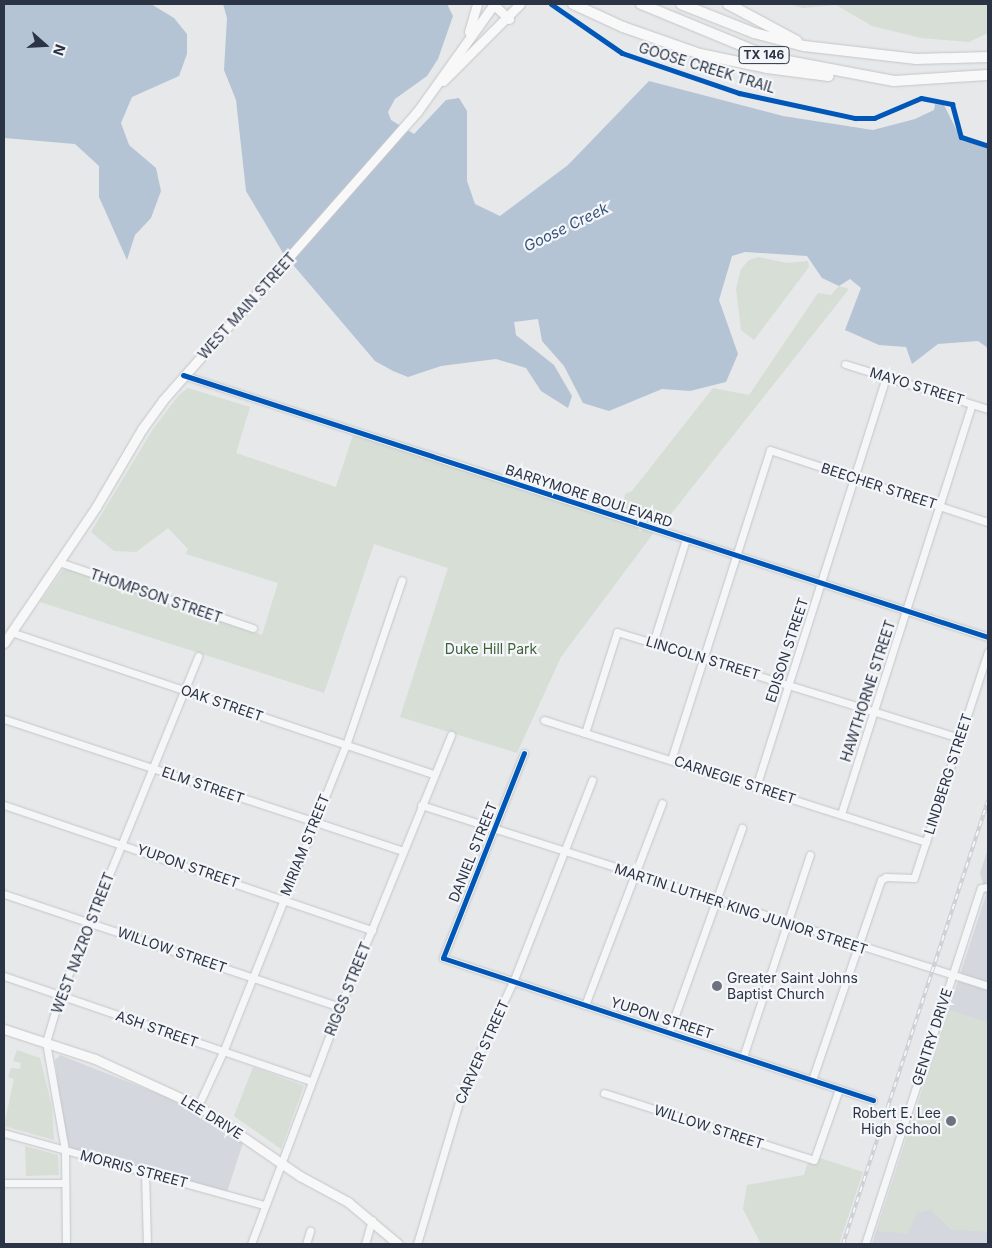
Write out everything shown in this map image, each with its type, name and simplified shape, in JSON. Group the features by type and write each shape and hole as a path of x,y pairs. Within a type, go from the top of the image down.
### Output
{"highway":[{"path":"574,4 623,27 700,54 767,68 869,78"},
{"name":"TX 146","path":"641,4 772,58 869,78 894,81 988,75"},
{"name":"TX 146","path":"681,4 754,33 804,46 893,58 988,56"},
{"path":"728,4 804,46"}],"main road":[{"path":"465,43 476,4"},
{"path":"494,4 508,18"},
{"name":"WEST MAIN STREET","path":"442,82 465,43 494,4"},
{"name":"WEST MAIN STREET","path":"4,643 96,507 142,428 183,375 283,268 442,82 520,4"},
{"name":"LEE DRIVE","path":"4,1029 131,1073 198,1106 372,1220 398,1244"}],"street":[{"name":"MAYO STREET","path":"845,364 988,409"},
{"name":"BARRYMORE BOULEVARD","path":"183,375 988,637"},
{"name":"EDISON STREET","path":"756,787 886,377"},
{"name":"HAWTHORNE STREET","path":"841,814 972,404"},
{"name":"BEECHER STREET","path":"736,555 770,450 988,522"},
{"path":"653,643 686,539"},
{"path":"671,760 736,555"},
{"name":"THOMPSON STREET","path":"59,562 253,628"},
{"name":"MIRIAM STREET","path":"198,1106 223,1052 346,745 402,580"},
{"name":"OAK STREET","path":"11,632 433,774"},
{"name":"LINCOLN STREET","path":"585,733 617,632 960,738"},
{"name":"LINDBERG STREET","path":"857,947 881,880 895,878 913,880 988,652"},
{"name":"WEST NAZRO STREET","path":"66,1244 65,1150 46,1042 60,995 198,656"},
{"name":"ELM STREET","path":"4,719 403,851"},
{"name":"CARNEGIE STREET","path":"544,720 926,842"},
{"name":"RIGGS STREET","path":"251,1244 264,1205 340,1007 433,774 451,735"},
{"name":"DANIEL STREET","path":"443,958 524,753"},
{"name":"CARVER STREET","path":"417,1244 464,1085 513,982 592,780"},
{"path":"585,1004 662,802"},
{"name":"YUPON STREET","path":"4,805 284,898 372,930"},
{"name":"MARTIN LUTHER KING JUNIOR STREET","path":"421,805 857,947 952,977 988,986"},
{"path":"669,1032 718,901 742,828"},
{"path":"743,1057 810,855"},
{"name":"GENTRY DRIVE","path":"865,1244 952,977 985,888"},
{"name":"WILLOW STREET","path":"4,894 90,921 340,1007"},
{"path":"812,1080 857,947"},
{"name":"YUPON STREET","path":"443,958 873,1100"},
{"name":"ASH STREET","path":"4,976 311,1081"},
{"name":"WILLOW STREET","path":"604,1093 814,1160 839,1089"},
{"name":"MORRIS STREET","path":"4,1133 264,1205"},
{"path":"145,1173 146,1244"},
{"path":"4,1183 65,1183"},
{"path":"365,1244 372,1220"},
{"path":"306,1244 310,1231"}],"shaded area":[{"name":"Robert E. Lee High School","path":"988,849 988,1244 872,1244 986,895 980,873"},
{"path":"60,1055 169,1098 243,1143 227,1192 66,1147 55,1060"}],"green space":[{"path":"788,4 988,4 988,33 969,42 921,38 872,26 836,5 803,8"},
{"path":"758,257 787,263 808,261 809,267 754,340 741,330 736,288 741,269 749,260"},
{"path":"839,286 849,289 667,519 653,514 650,518 637,518 621,513 625,494 632,491 713,388 749,395 818,293 831,295"},
{"name":"Duke Hill Park","path":"188,388 250,407 236,453 336,487 353,435 636,525 640,532 644,528 655,531 561,657 517,753 400,717 448,568 374,544 324,693 40,602 65,567 262,635 278,583 186,554 188,549 168,528 136,552 114,551 91,532 153,429 179,395"},
{"name":"Robert E. Lee High School","path":"949,1010 988,1022 988,1232 951,1230 931,1210 917,1213 908,1234 877,1231"},
{"path":"17,1050 40,1058 52,1107 54,1140 4,1126 14,1079 8,1077 11,1068 20,1069 21,1063 13,1061"},
{"path":"253,1067 304,1086 281,1149 234,1116"},
{"path":"25,1146 58,1155 59,1175 26,1176"},
{"path":"820,1158 863,1172 839,1244 761,1244 743,1209 747,1185 804,1175 807,1164"}],"water":[{"path":"4,4 151,4 174,18 187,34 187,54 179,76 132,97 121,123 129,145 156,168 161,191 151,218 135,235 127,260 99,197 99,166 75,144 4,138"},
{"name":"Goose Creek","path":"223,4 447,4 453,16 438,59 427,76 395,99 388,112 391,120 414,134 446,100 459,98 467,111 467,181 475,204 500,216 568,165 649,81 783,116 873,130 915,119 934,110 935,104 944,105 962,141 988,147 988,348 978,341 938,344 912,364 906,347 879,345 845,330 861,288 850,279 839,286 822,278 807,256 745,252 732,256 719,300 738,354 726,382 690,391 662,389 609,411 583,403 564,366 542,341 538,319 514,322 516,335 554,365 572,396 568,408 541,391 526,368 496,359 441,366 408,377 393,371 375,361 283,253 246,191 236,100 224,70 227,18"}],"railway":[{"path":"843,1244 988,800"}],"cycle path":[{"name":"GOOSE CREEK TRAIL","path":"551,4 622,53 739,93 855,118 874,118 921,98 952,104 961,137 988,146"},
{"path":"183,375 988,637"},
{"path":"524,753 443,958 873,1100"}],"place":[{"name":"Greater Saint Johns Baptist Church","path":"717,986"},
{"name":"Robert E. Lee High School","path":"951,1121"}]}
